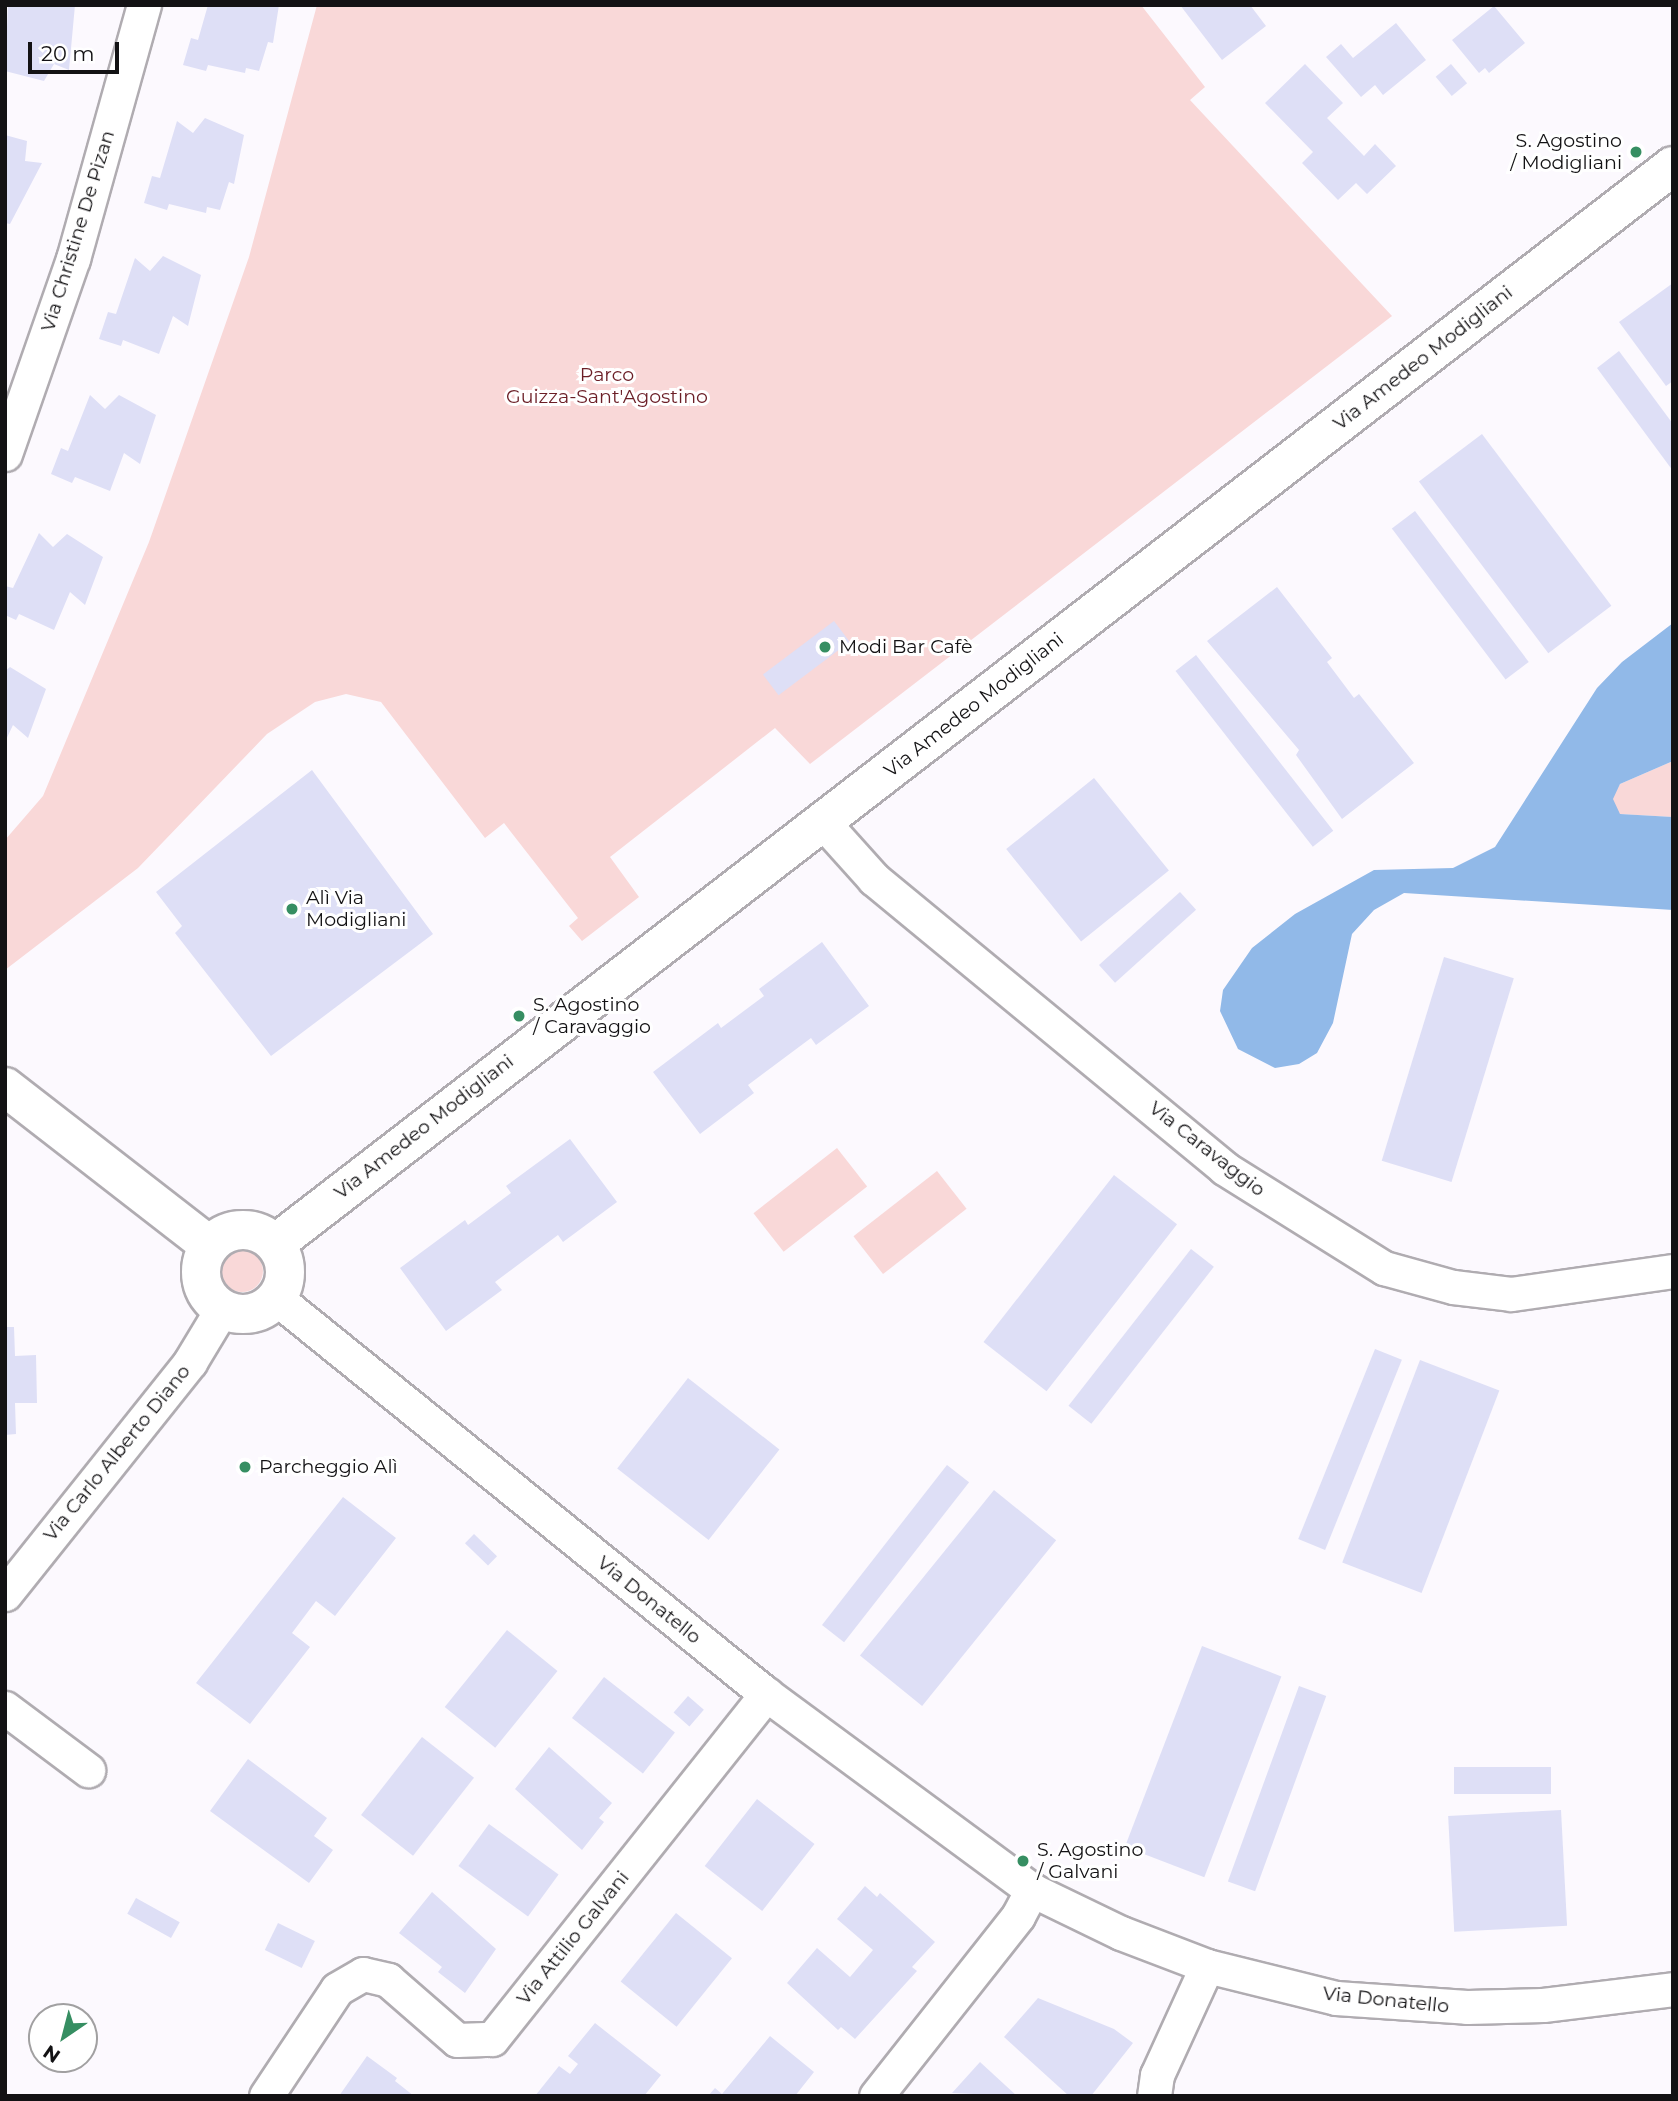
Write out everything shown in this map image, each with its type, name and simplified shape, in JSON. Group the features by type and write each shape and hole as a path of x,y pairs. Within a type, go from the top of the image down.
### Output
{"street":[{"name":"Via Christine De Pizan","path":"5,454 73,259 144,5"},
{"name":"Via Amedeo Modigliani","path":"275,1244 1673,166"},
{"name":"Via Caravaggio","path":"822,821 874,879 1224,1168 1384,1268 1453,1287 1511,1294 1673,1272"},
{"path":"5,1087 209,1245"},
{"path":"242,1229 254,1230 275,1244 285,1271 276,1298 246,1314 222,1309 211,1300 202,1280 202,1258 209,1245 230,1231 242,1229"},
{"name":"Via Donatello","path":"276,1298 766,1694 1032,1890 1121,1933 1208,1966 1336,1998 1467,2007 1544,2005 1673,1989"},
{"name":"Via Carlo Alberto Diano","path":"5,1594 190,1362 222,1309"},
{"name":"Via Attilio Galvani","path":"266,2096 337,1989 363,1974 388,1980 457,2040 492,2039 766,1694"},
{"path":"5,1708 88,1770"},
{"path":"877,2096 1018,1916 1032,1890"},
{"path":"1154,2096 1157,2076 1208,1966"}],"green space":[{"name":"Parco Guizza-Sant'Agostino","path":"317,5 1141,5 1205,87 1190,100 1392,316 810,764 775,728 610,857 639,897 582,941 569,926 578,918 504,823 485,838 381,702 346,694 315,702 267,734 138,868 5,970 5,840 43,796 149,542 249,257"},
{"path":"1673,761 1673,817 1619,814 1612,799 1620,784"},
{"path":"837,1148 867,1187 784,1252 753,1213"},
{"path":"937,1171 967,1209 883,1274 853,1236"},
{"path":"242,1250 257,1256 263,1271 257,1286 242,1292 227,1286 221,1271 227,1256"}],"water":[{"path":"1673,623 1673,761 1620,784 1613,799 1620,814 1673,817 1673,910 1404,893 1374,910 1352,934 1333,1023 1317,1053 1299,1064 1275,1068 1238,1049 1220,1011 1223,990 1252,948 1295,914 1374,870 1453,868 1495,847 1597,688 1622,662"}],"building":[{"path":"8,5 75,5 69,70 54,64 44,81 5,71"},
{"path":"208,5 279,5 273,43 268,42 259,71 246,68 245,73 208,65 206,71 183,65 191,38 198,40"},
{"path":"1180,5 1250,5 1266,26 1222,60"},
{"path":"1494,6 1525,43 1489,73 1485,68 1479,73 1452,40"},
{"path":"1396,23 1426,60 1383,95 1375,85 1361,97 1326,57 1341,44 1353,58"},
{"path":"1305,64 1343,103 1327,118 1364,156 1375,144 1396,166 1367,194 1356,183 1338,200 1302,163 1313,152 1265,103"},
{"path":"1451,64 1467,83 1452,96 1436,77"},
{"path":"205,118 244,135 234,184 229,182 220,210 207,207 206,213 169,204 167,210 144,203 152,176 160,178 177,121 193,133"},
{"path":"5,135 27,141 25,161 42,163 10,224 5,223"},
{"path":"163,256 201,275 188,326 173,316 159,354 123,340 121,346 99,339 108,312 116,314 135,258 150,271"},
{"path":"1673,283 1673,381 1666,386 1619,322"},
{"path":"1619,351 1673,424 1673,471 1597,368"},
{"path":"90,395 105,409 119,395 156,415 140,464 124,453 110,491 75,477 72,483 51,474 61,448 68,451"},
{"path":"1482,434 1611,606 1548,653 1419,482"},
{"path":"1415,511 1529,662 1506,679 1392,528"},
{"path":"39,533 53,547 67,534 103,557 85,605 70,592 54,630 19,614 16,620 5,615 5,586 13,588"},
{"path":"1277,587 1332,658 1327,662 1354,698 1359,694 1414,763 1342,819 1296,755 1299,750 1207,641"},
{"path":"834,621 850,642 779,695 763,675"},
{"path":"1196,655 1333,831 1313,847 1176,671"},
{"path":"10,667 46,689 28,738 13,725 5,742 5,671"},
{"name":"Alì Via Modigliani","path":"312,770 433,934 271,1056 175,933 182,926 156,892"},
{"path":"1094,778 1169,870 1081,942 1006,849"},
{"path":"1180,892 1196,910 1115,983 1099,965"},
{"path":"822,942 869,1006 816,1045 811,1038 748,1085 754,1093 700,1134 653,1072 718,1023 721,1028 764,996 759,989"},
{"path":"1444,957 1514,978 1452,1182 1382,1161"},
{"path":"570,1139 617,1202 563,1242 558,1235 495,1282 502,1290 446,1331 400,1268 465,1220 468,1225 511,1193 506,1186"},
{"path":"1114,1175 1177,1224 1047,1391 983,1342"},
{"path":"1191,1249 1214,1267 1091,1424 1068,1406"},
{"path":"5,1327 14,1327 15,1356 36,1355 37,1403 15,1403 16,1434 5,1435"},
{"path":"1375,1349 1402,1360 1325,1550 1298,1539"},
{"path":"1420,1360 1499,1390 1422,1593 1342,1563"},
{"path":"688,1378 779,1449 709,1540 617,1469"},
{"path":"947,1465 969,1482 844,1642 822,1625"},
{"path":"994,1490 1056,1540 922,1706 860,1656"},
{"path":"343,1497 396,1538 335,1616 316,1601 292,1633 310,1647 250,1724 196,1683"},
{"path":"474,1534 497,1556 488,1566 465,1543"},
{"path":"507,1630 558,1671 495,1748 445,1707"},
{"path":"1202,1646 1281,1676 1204,1877 1125,1847"},
{"path":"604,1677 675,1732 643,1773 572,1718"},
{"path":"1299,1686 1326,1696 1255,1891 1228,1881"},
{"path":"688,1696 704,1710 689,1726 674,1713"},
{"path":"422,1737 474,1778 413,1856 361,1815"},
{"path":"549,1747 612,1803 599,1818 604,1822 582,1850 515,1789"},
{"path":"248,1759 327,1818 314,1836 333,1850 309,1883 210,1811"},
{"path":"1454,1767 1551,1767 1551,1794 1454,1794"},
{"path":"757,1799 815,1844 762,1911 705,1866"},
{"path":"1561,1810 1567,1926 1454,1932 1448,1816"},
{"path":"489,1824 559,1875 528,1917 458,1866"},
{"path":"865,1886 877,1897 880,1893 935,1942 912,1967 917,1971 855,2039 841,2027 838,2030 787,1983 817,1948 850,1977 873,1950 837,1919"},
{"path":"432,1892 496,1949 465,1993 438,1972 442,1967 399,1933"},
{"path":"136,1898 180,1922 171,1938 127,1914"},
{"path":"676,1913 732,1958 677,2027 621,1981"},
{"path":"278,1923 315,1941 302,1968 265,1950"},
{"path":"1038,1998 1114,2029 1133,2043 1091,2096 1069,2096 1004,2037"},
{"path":"595,2023 661,2075 644,2096 535,2096 559,2066 570,2074 578,2064 568,2056"},
{"path":"770,2036 814,2072 795,2096 708,2096 715,2088 722,2094"},
{"path":"367,2056 397,2078 395,2081 414,2096 339,2096"},
{"path":"980,2062 1017,2096 952,2093"}],"place":[{"name":"S. Agostino / Modigliani","path":"1636,152"},
{"name":"Modi Bar Cafè","path":"825,647"},
{"name":"Alì Via Modigliani","path":"292,909"},
{"name":"S. Agostino / Caravaggio","path":"519,1016"},
{"name":"Parcheggio Alì","path":"245,1467"},
{"name":"S. Agostino / Galvani","path":"1023,1861"}]}
